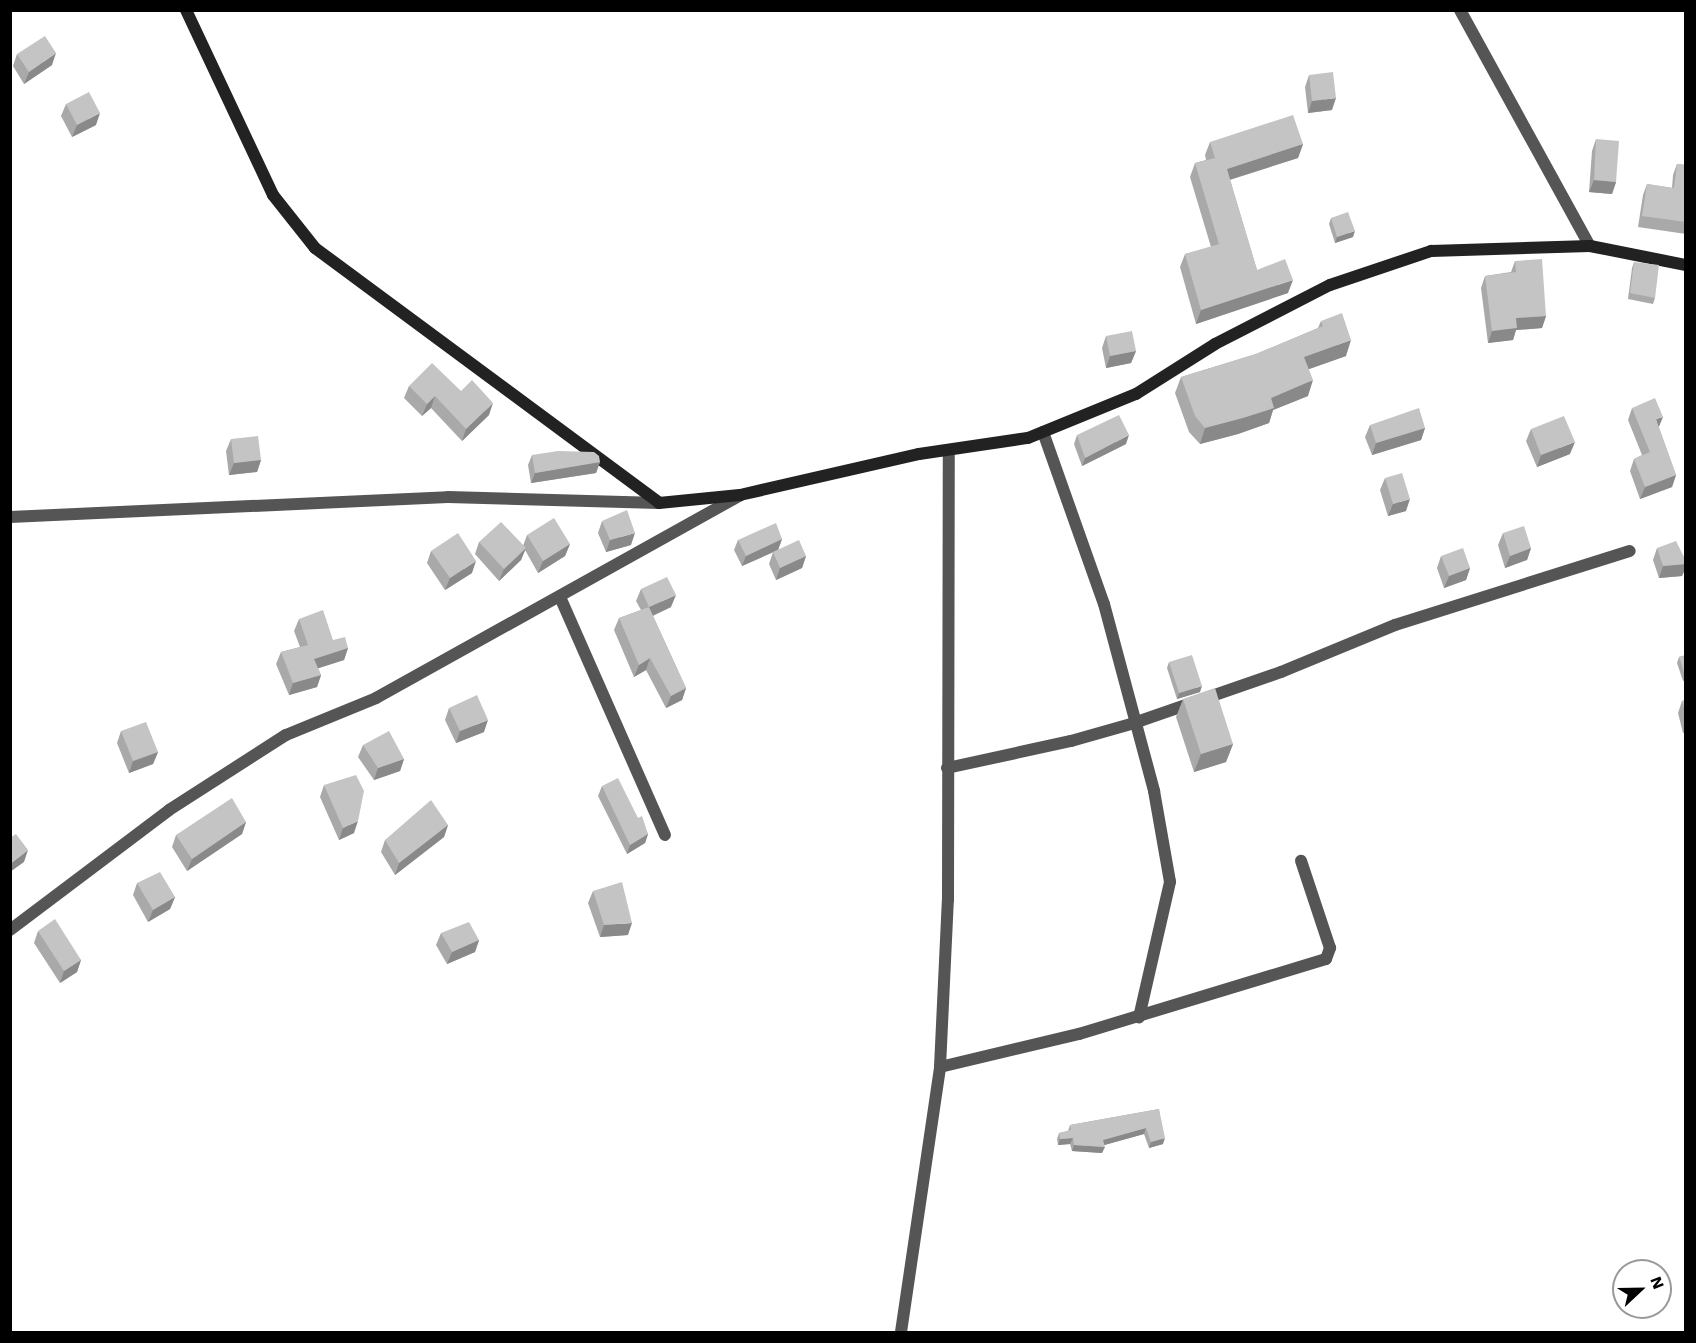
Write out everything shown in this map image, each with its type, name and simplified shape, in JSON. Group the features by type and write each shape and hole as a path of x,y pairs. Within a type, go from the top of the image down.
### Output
{"street":[{"path":"186,10 273,195 315,248 659,503"},
{"path":"1460,10 1590,246"},
{"path":"10,517 447,497 659,503 740,495 949,450 1028,438 1136,394 1215,344 1329,285 1431,251 1590,246 1686,266"},
{"path":"1043,432 1104,604 1154,791 1170,882 1139,1017"},
{"path":"901,1332 940,1067 948,900 949,450"},
{"path":"10,930 169,810 286,735 376,698 740,495"},
{"path":"947,768 1071,741 1134,723 1281,672 1395,625 1630,551"},
{"path":"560,597 665,835"},
{"path":"940,1067 1139,1017 1326,959 1330,948 1301,861"}],"building":[{"path":"45,36 56,53 29,72 17,54"},
{"path":"1333,72 1336,98 1312,101 1309,75"},
{"path":"89,92 100,113 77,125 66,104"},
{"path":"1293,115 1303,144 1227,169 1257,270 1285,259 1293,280 1201,310 1185,254 1219,244 1195,163 1215,158 1210,142"},
{"path":"1596,139 1619,141 1616,182 1594,180"},
{"path":"1677,164 1686,165 1686,222 1642,216 1647,184 1674,188"},
{"path":"1348,212 1355,231 1337,237 1331,218"},
{"path":"1542,259 1546,316 1516,318 1517,328 1492,331 1485,276 1516,272 1515,261"},
{"path":"1634,262 1659,265 1655,298 1630,293"},
{"path":"1342,313 1351,340 1304,357 1313,380 1271,398 1274,408 1205,428 1195,416 1181,377 1256,354 1323,326 1321,321"},
{"path":"1132,331 1136,351 1110,356 1106,336"},
{"path":"432,363 461,391 472,380 493,403 466,429 435,396 427,404 409,386"},
{"path":"1655,398 1663,417 1656,419 1676,475 1645,487 1634,459 1650,452 1632,408"},
{"path":"1419,408 1425,428 1376,443 1370,425"},
{"path":"1119,415 1129,435 1085,458 1077,435"},
{"path":"1564,416 1575,442 1541,455 1531,429"},
{"path":"258,436 261,460 234,463 231,439"},
{"path":"558,451 594,452 599,456 600,462 535,473 532,455"},
{"path":"1402,473 1410,499 1393,504 1385,478"},
{"path":"627,510 635,533 610,540 602,521"},
{"path":"554,518 570,544 543,561 527,535"},
{"path":"501,522 526,548 504,569 479,542"},
{"path":"776,523 782,539 746,556 738,540"},
{"path":"1524,526 1531,548 1510,556 1503,533"},
{"path":"458,533 476,561 450,578 431,551"},
{"path":"799,540 806,556 780,568 773,552"},
{"path":"1676,541 1686,564 1663,566 1657,548"},
{"path":"1463,548 1470,568 1449,576 1441,556"},
{"path":"667,577 676,595 649,607 641,589"},
{"path":"649,607 686,688 671,696 650,658 639,665 619,618"},
{"path":"323,610 333,640 345,637 348,648 314,659 321,675 293,683 281,652 308,645 299,619"},
{"path":"1192,655 1202,686 1179,693 1169,662"},
{"path":"1686,655 1686,674 1685,675 1679,657"},
{"path":"1215,688 1233,744 1201,754 1183,699"},
{"path":"477,695 488,720 460,731 449,708"},
{"path":"1686,700 1686,714 1682,701"},
{"path":"146,722 158,752 133,761 121,731"},
{"path":"389,731 404,759 378,768 363,745"},
{"path":"356,775 364,791 358,821 343,828 324,785"},
{"path":"618,778 638,818 642,816 648,834 630,845 602,786"},
{"path":"232,798 246,822 192,859 176,835"},
{"path":"431,800 448,825 399,863 385,840"},
{"path":"16,834 28,850 10,864 10,838"},
{"path":"160,872 175,897 153,910 137,883"},
{"path":"622,882 632,923 604,925 593,891"},
{"path":"55,919 81,960 64,971 38,931"},
{"path":"469,922 479,940 452,952 441,933"},
{"path":"1159,1109 1165,1138 1151,1142 1146,1128 1103,1140 1105,1147 1074,1145 1073,1138 1060,1139 1059,1133 1071,1130 1070,1125"}]}
